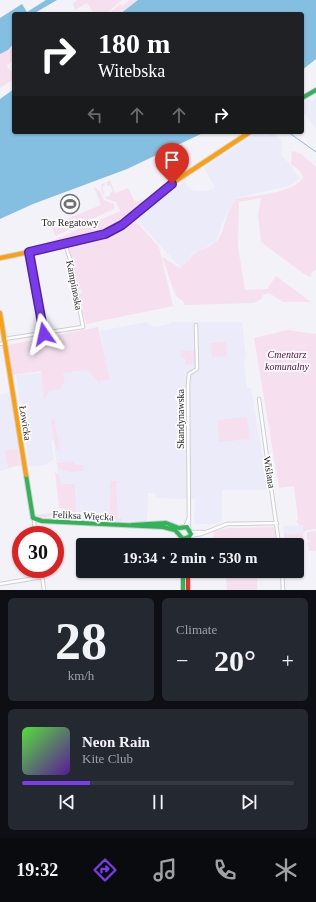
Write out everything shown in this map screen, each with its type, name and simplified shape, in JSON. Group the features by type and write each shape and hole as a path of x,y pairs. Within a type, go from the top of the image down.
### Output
{"street":[{"path":"304,97 316,90"},
{"path":"0,258 99,237 117,228 168,186 247,134"},
{"name":"Kampinoska","path":"44,334 83,327 71,262 66,244"},
{"path":"3,342 44,334 29,252"},
{"name":"Łowicka","path":"0,312 3,342 35,526"},
{"name":"Skandynawska","path":"185,538 191,523 189,518 188,385 189,374 197,369 196,325"},
{"name":"Wiślana","path":"259,399 278,538"},
{"name":"Feliksa Więcka","path":"34,519 38,521 98,525 166,523 187,533"},
{"path":"179,533 187,533 197,536 206,531 227,524 277,523"},
{"name":"Feliksa Więcka","path":"132,525 163,527 174,529 179,533"},
{"path":"179,533 187,533"},
{"name":"Skandynawska","path":"187,533 187,538"},
{"path":"0,584 36,578"},
{"path":"42,578 44,590"},
{"path":"182,578 183,590"},
{"path":"188,578 188,590"},
{"path":"282,578 283,590"}],"shaded area":[{"path":"316,98 316,128 304,113 304,103 308,100 313,101"},
{"path":"255,134 262,134 264,136 275,134 282,142 281,155 291,165 299,179 289,186 237,198 227,213 216,241 199,252 192,253 185,267 180,267 136,219 184,181 189,188 195,191 205,191 215,188 204,168"},
{"path":"146,322 154,327 169,324 171,322 242,322 246,358 244,359 247,388 251,388 268,490 222,490 222,521 214,524 194,524 195,499 157,498 155,493 148,493 147,524 132,525 63,522 54,441 51,441 54,459 46,465 30,467 16,375 87,368 109,380 100,331"},
{"path":"10,392 21,465 0,471 0,395"},
{"path":"303,525 303,533 284,534 283,526"}],"green space":[{"path":"77,0 122,0 108,12 93,12 87,3 75,10 73,3"},
{"path":"130,0 138,0 123,12 110,12 120,4 122,6"},
{"path":"12,45 12,62 7,65 10,71 12,70 12,80 0,88 0,54 8,50"},
{"path":"292,151 300,153 316,167 316,270 312,272 311,277 304,274 261,242 258,215 261,198 239,202 238,247 245,290 267,289 276,276 311,302 283,302 269,293 263,295 261,299 254,303 185,305 183,301 175,294 162,257 180,268 193,254 207,248 218,240 228,213 236,199 281,191 297,183 303,178 300,171 291,164"},
{"path":"110,180 115,193 128,188 135,202 143,199 145,204 116,227 100,235 82,240 46,246 45,244 120,211 116,202 106,199 105,197 110,196 110,193 113,191 110,185 107,186 106,183"},
{"path":"104,183 105,186 102,187 105,197 101,189 102,184"},
{"path":"94,187 100,191 104,200 114,204 114,209 55,236 51,225 101,205"},
{"path":"134,219 159,247 173,306 86,324 79,294 82,293 81,289 78,290 69,250 72,246 109,236"},
{"path":"98,327 110,380 99,381 101,385 87,370 63,373 65,382 61,389 49,391 44,400 41,371 13,375 8,345"},
{"name":"Cmentarz komunalny","path":"287,330 316,334 316,529 307,530 303,533 303,525 299,525 296,521 298,520 294,486 279,488 254,338"},
{"path":"226,342 227,356 212,357 210,343"},
{"path":"181,351 195,351 195,364 185,365 185,358 181,357"},
{"path":"54,417 60,451 55,446 51,422"},
{"path":"247,417 250,439 219,442 217,420"},
{"path":"18,449 20,465 8,468 5,450"},
{"path":"74,461 75,465 83,465 83,471 71,472 59,469 57,463"},
{"path":"55,472 59,475 61,484 75,484 76,519 55,516 38,518 36,515 59,512 60,515 63,514 63,508 59,508"},
{"path":"110,481 118,481 116,484 118,518 122,518 121,521 110,519"},
{"path":"273,527 275,529 276,538 213,538 214,531 228,528"},
{"path":"316,531 316,551 309,551 307,543 311,541 307,540 307,532"},
{"path":"303,533 304,538 284,538 284,534"},
{"path":"226,578 257,578 257,590 227,590"}],"water":[{"path":"46,0 57,0 36,12 27,12"},
{"path":"138,0 316,0 316,59 304,68 304,12 123,12"},
{"path":"22,4 27,12 12,12 12,45 8,50 0,54 0,18"},
{"path":"12,90 12,134 201,134 127,169 33,204 0,219 0,99"}],"waterway":[{"path":"291,134 316,152"}],"traffic: fast":[{"path":"304,97 316,90"},
{"path":"26,475 33,518 42,521 163,527 175,530 183,539 189,537 191,534 187,527 179,528 166,523 132,525"},
{"path":"183,578 183,590"}],"traffic: slow":[{"path":"0,258 92,239 111,232 122,225 168,186 247,134"},
{"path":"0,313 26,475"}],"traffic: jam":[{"path":"188,578 188,590"}],"place":[{"name":"Tor Regatowy","path":"70,204"}],"route":[{"path":"44,334 29,252 92,239 111,232 122,225 172,184"}]}
